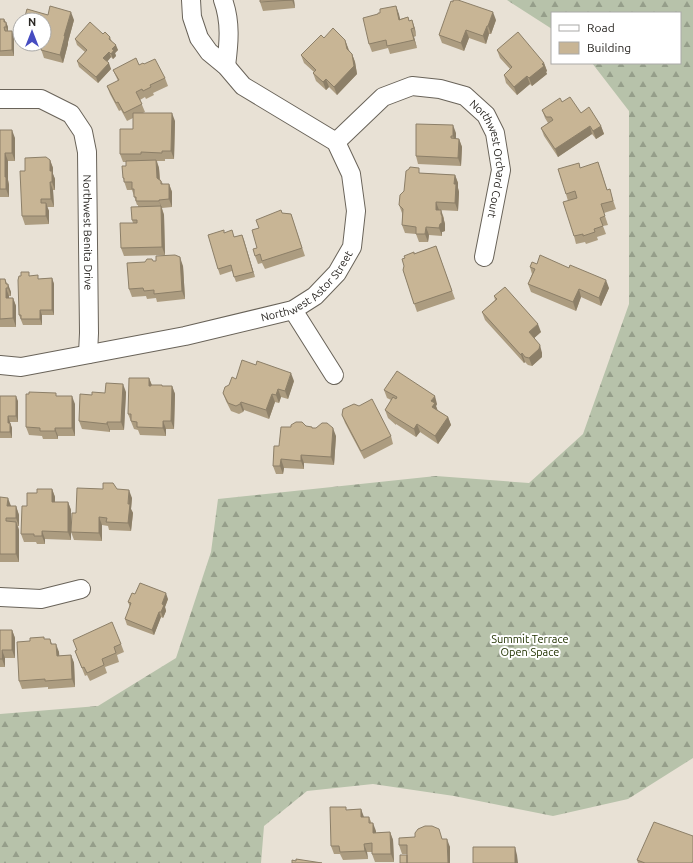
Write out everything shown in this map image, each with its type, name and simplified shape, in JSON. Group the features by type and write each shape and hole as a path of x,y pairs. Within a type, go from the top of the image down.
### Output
{"street":[{"path":"191,0 192,17 198,38 209,52 226,66 243,86 336,142"},
{"path":"223,0 228,14 229,41 226,66"},
{"name":"Northwest Orchard Court","path":"336,142 384,97 412,86 466,96 486,115 496,133 502,170 484,257"},
{"name":"Northwest Benita Drive","path":"0,99 41,99 71,114 83,132 87,152 88,354"},
{"name":"Northwest Astor Street","path":"0,365 21,367 185,336 293,310 315,296 336,273 352,247 356,211 351,174 336,142"},
{"path":"293,310 334,375"},
{"path":"0,597 41,599 81,590"}],"green space":[{"name":"Summit Terrace Open Space","path":"507,0 693,0 693,758 628,799 553,816 454,796 373,784 307,791 264,826 261,863 0,863 0,714 98,706 176,658 211,552 218,499 436,476 529,483 583,434 629,304 629,111 593,64 681,64 681,12 551,12 551,28"}],"building":[{"path":"260,0 292,0 260,2"},
{"path":"453,0 458,0 493,12 483,36 466,30 461,43 439,35 451,1 453,2"},
{"path":"50,6 71,12 60,55 49,52 52,52 52,12 49,12"},
{"path":"396,6 399,20 408,17 409,21 412,20 414,28 411,29 414,40 387,46 386,40 369,44 363,18 380,13 380,9"},
{"path":"27,9 38,12 26,12"},
{"path":"0,19 4,19 4,22 6,22 6,27 4,27 5,31 12,31 12,50 0,51"},
{"path":"90,22 103,34 105,32 110,37 109,39 116,45 112,49 114,50 111,54 109,52 103,58 109,63 96,77 77,61 87,50 75,39"},
{"path":"333,28 345,40 347,49 352,54 354,66 334,87 326,79 323,82 313,73 316,70 301,55 321,35 324,38"},
{"path":"518,32 544,63 542,64 544,66 529,78 527,76 514,87 504,75 512,67 497,50"},
{"path":"136,58 139,65 155,59 165,78 150,85 151,87 143,91 142,89 136,92 142,104 124,113 118,102 116,103 107,86 119,80 113,70"},
{"path":"570,97 581,113 589,107 601,126 593,131 590,126 555,149 541,128 553,120 551,117 546,117 542,110 560,98 562,102"},
{"path":"133,113 172,113 171,151 162,151 162,153 141,152 141,154 120,154 120,129 133,129"},
{"path":"416,124 453,125 453,136 451,136 451,138 459,139 458,158 416,156"},
{"path":"0,130 12,130 12,153 5,153 6,189 0,189"},
{"path":"46,157 50,160 52,182 50,182 51,199 41,199 41,203 46,203 46,216 22,216 20,171 25,171 25,158"},
{"path":"156,160 157,178 161,181 161,184 169,184 169,199 159,201 136,201 136,197 134,197 134,189 132,189 132,182 124,182 122,166 126,166 126,161"},
{"path":"598,162 607,190 610,189 613,201 601,204 605,216 600,218 603,226 594,229 595,232 583,236 583,234 574,236 563,202 577,198 575,191 566,194 558,169 579,163 580,168"},
{"path":"410,167 419,168 419,173 455,175 455,203 436,202 436,210 441,210 442,223 440,224 439,228 426,227 425,234 416,234 416,227 402,225 403,209 399,205 400,195 404,191 406,171"},
{"path":"161,206 162,247 121,248 120,223 137,223 137,220 132,220 131,207"},
{"path":"281,210 282,213 291,214 302,248 262,261 260,254 255,256 253,249 257,248 252,230 259,228 256,220"},
{"path":"224,230 224,233 232,230 234,237 242,235 253,272 234,277 231,265 218,269 208,235"},
{"path":"436,246 452,291 414,304 403,270 404,266 402,259 405,258 404,256 414,252 414,254"},
{"path":"175,255 180,257 182,291 154,294 154,290 144,291 143,288 129,289 127,263 145,262 147,259 156,261 156,256"},
{"path":"540,255 569,268 570,265 606,280 599,298 579,289 573,302 528,284 535,269 530,267 532,262 537,264"},
{"path":"21,272 29,272 29,276 38,275 38,279 52,278 52,310 40,310 40,319 21,319 21,315 19,315 18,280 19,276 21,276"},
{"path":"0,279 5,279 6,284 8,284 8,288 6,288 6,298 13,298 13,318 0,319"},
{"path":"505,287 538,324 529,332 540,345 539,349 529,358 525,357 522,353 521,355 482,312 497,299 494,296"},
{"path":"242,360 256,365 257,361 291,373 285,391 278,389 276,395 272,394 266,410 241,402 236,406 228,403 223,393 225,387 229,385 232,377 236,379"},
{"path":"397,371 435,396 431,401 435,403 432,407 448,417 435,436 417,424 414,429 385,410 393,397 396,399 397,397 384,390"},
{"path":"129,378 149,378 149,386 172,386 171,421 163,421 163,428 137,427 137,422 131,421 131,414 128,414"},
{"path":"106,383 123,384 121,422 107,422 107,424 79,421 80,394 92,395 92,392 105,393"},
{"path":"29,392 56,393 56,396 72,396 72,428 55,428 55,431 40,431 40,428 26,427 26,394 29,394"},
{"path":"0,396 16,396 16,416 8,416 10,432 0,432"},
{"path":"372,399 391,436 361,451 342,415 343,409 354,404 359,406"},
{"path":"296,422 302,422 306,426 312,428 316,428 322,423 327,423 333,428 331,457 301,455 301,461 281,459 280,466 273,466 274,446 279,446 281,427 291,427 291,425"},
{"path":"103,483 113,483 117,489 129,490 128,504 130,504 128,523 106,522 107,518 99,517 99,533 71,532 72,513 76,513 77,488 103,489"},
{"path":"37,489 52,489 52,502 68,502 68,532 42,531 42,536 34,536 34,534 21,534 22,506 27,506 27,493 37,493"},
{"path":"0,497 8,498 7,506 16,506 16,518 6,518 6,521 16,522 16,554 0,554"},
{"path":"140,583 166,593 162,604 164,605 161,612 159,612 152,630 125,619 131,603 128,602 132,593 135,594"},
{"path":"112,622 121,644 114,647 116,653 102,659 104,665 87,673 84,667 82,668 75,651 77,650 73,640"},
{"path":"0,630 12,630 12,650 2,650 2,659 0,659"},
{"path":"44,637 44,639 50,639 51,644 56,644 57,656 71,655 72,679 19,681 17,642 30,641 30,638"},
{"path":"330,807 346,807 346,810 361,809 361,817 369,817 369,823 373,823 373,833 390,832 391,854 372,854 372,843 364,844 365,851 340,852 339,846 331,846"},
{"path":"654,822 693,836 692,863 645,863 637,860"},
{"path":"425,826 432,826 439,829 442,839 447,839 448,863 407,863 407,845 399,845 399,838 415,837 415,833 418,829"},
{"path":"473,847 515,847 515,863 473,863"},
{"path":"400,855 407,855 407,863 400,863"},
{"path":"296,859 322,863 292,863 292,860 296,861"}]}
